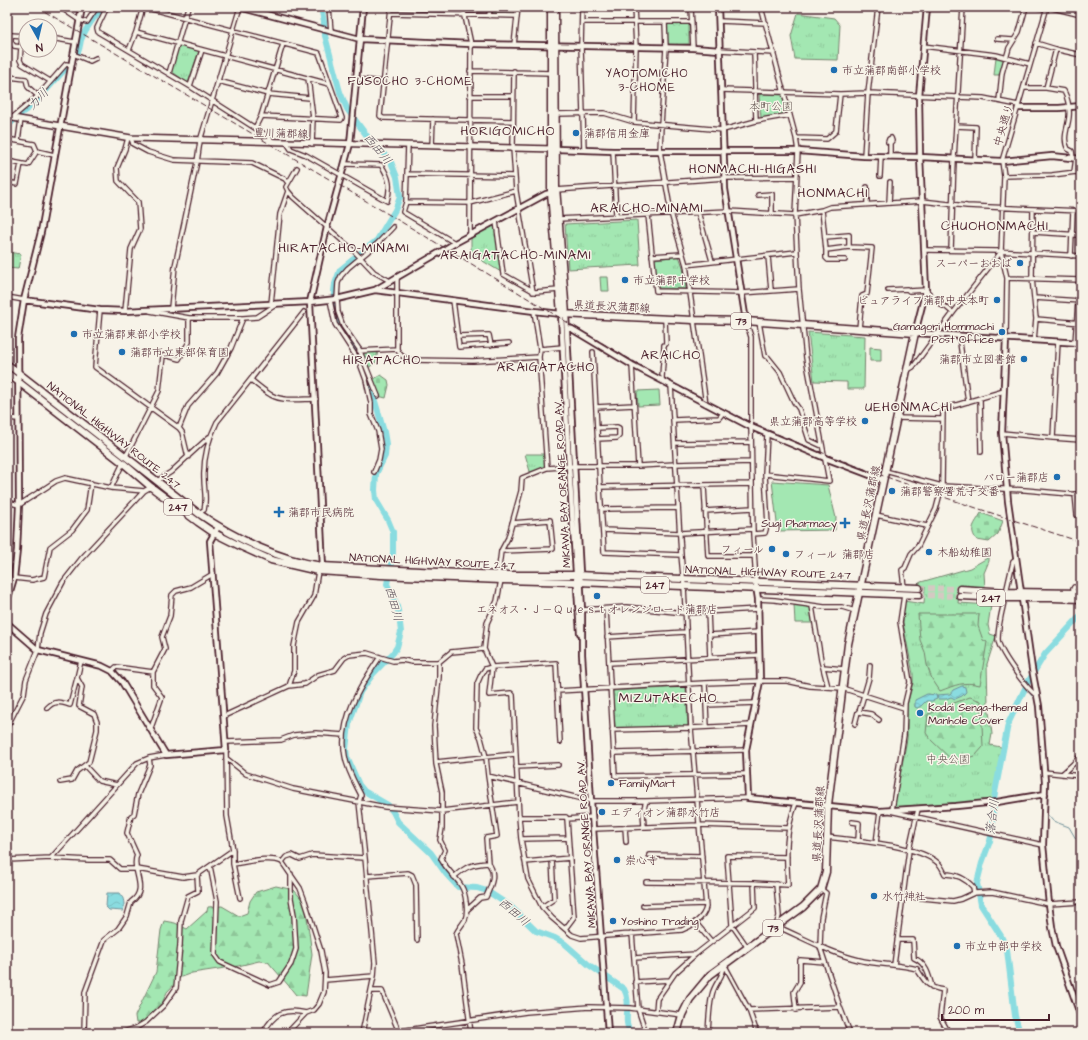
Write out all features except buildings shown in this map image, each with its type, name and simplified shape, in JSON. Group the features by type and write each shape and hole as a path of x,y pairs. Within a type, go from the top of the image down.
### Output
{"main road":[{"name":"県道長沢蒲郡線","path":"551,7 556,114 553,149"},
{"name":"県道長沢蒲郡線","path":"555,7 551,73 554,192 559,290 564,314"},
{"name":"豊川蒲郡線","path":"15,118 130,138 312,144 553,149"},
{"name":"県道長沢蒲郡線","path":"554,192 558,219 564,314"},
{"name":"県道長沢蒲郡線","path":"564,314 803,324 916,333 896,418 848,644 828,805 826,872 821,889 803,908 710,975 690,999 682,1015 676,1033"},
{"name":"NATIONAL HIGHWAY ROUTE 247","path":"7,364 218,527 245,541 289,559 321,569 384,569 392,572 500,578 579,578 683,582 756,582 860,585 904,587 919,592 904,594 757,589 683,582"},
{"name":"NATIONAL HIGHWAY ROUTE 247","path":"7,373 123,463 151,487 214,532 242,547 271,560 321,569 381,575 392,572"},
{"name":"247","path":"1081,594 1022,595 1005,598 960,593 1007,592 1022,595 1053,598 1081,599"}],"street":[{"path":"60,7 80,20 87,22 97,7"},
{"path":"7,601 14,578 19,505 18,338 24,300 41,232 82,7"},
{"path":"107,7 97,27 97,31 190,86 269,137 273,142"},
{"path":"130,50 144,7 320,54 342,118 341,120 261,116"},
{"path":"168,73 188,7"},
{"path":"171,308 175,266 200,141 239,7 360,39 471,44 693,48 774,53"},
{"path":"329,7 330,32"},
{"path":"289,686 294,671 294,646 299,622 314,596 321,569 316,399 310,302 327,227 350,144 363,7"},
{"path":"391,7 380,116 383,118 513,121"},
{"path":"463,7 471,44 470,235"},
{"path":"490,7 490,16"},
{"path":"514,45 518,7"},
{"path":"582,7 580,46 584,150"},
{"path":"634,7 636,47 634,122"},
{"path":"691,7 693,48"},
{"path":"718,7 726,200 746,321 751,337 752,508 754,556 759,609 760,681 746,750 748,798"},
{"path":"761,7 796,138 798,151 796,178 796,252 799,289 807,365 829,481 765,474"},
{"path":"864,156 868,93 878,7"},
{"path":"927,7 919,96 920,157 926,290 916,333 1081,343"},
{"path":"951,250 957,97 963,7"},
{"path":"999,100 1002,73 1006,57 1013,40 1019,32 1026,7"},
{"path":"1037,7 1081,15"},
{"name":"中央通り","path":"1006,338 1008,278 1001,252 1004,176 1002,161 1047,8"},
{"path":"391,13 517,16"},
{"path":"719,21 766,23"},
{"path":"582,22 692,22"},
{"path":"665,22 666,48 660,125 660,151 671,213 686,265 706,404"},
{"path":"136,32 330,84"},
{"path":"18,36 11,35 11,42 14,46 18,47"},
{"path":"58,39 75,42"},
{"path":"997,39 1013,40"},
{"path":"1036,43 1081,55"},
{"path":"255,128 261,116 283,44"},
{"path":"924,46 1006,57 1030,64"},
{"path":"1046,88 1056,49"},
{"path":"190,86 202,50"},
{"path":"754,52 756,121"},
{"path":"73,54 90,60 96,58"},
{"path":"20,58 22,64 50,81"},
{"path":"7,122 15,118 38,96 66,64 71,65"},
{"path":"470,70 551,73"},
{"path":"514,71 513,148 516,190 533,292"},
{"path":"9,77 26,79 28,87 38,96"},
{"path":"308,78 313,118 312,144"},
{"path":"356,79 383,82"},
{"path":"218,81 268,94 310,98"},
{"path":"1024,88 1046,88 1064,91 1068,99 1070,116 1065,142 1068,149 1072,150 1077,158 1074,172"},
{"path":"721,90 840,94 868,93 957,97 999,100 1018,107 1069,108 1081,106"},
{"path":"796,138 827,139 836,131 840,94"},
{"path":"470,96 513,96"},
{"path":"556,114 604,113 634,122 723,130 756,121 790,115"},
{"path":"15,118 18,141"},
{"path":"432,146 433,119"},
{"path":"956,126 976,127 975,160"},
{"path":"130,138 133,144 148,152 174,160 252,163 285,179 288,183"},
{"path":"125,311 130,249 140,229 138,202 118,181 117,168 130,138"},
{"path":"7,139 34,144 37,151"},
{"path":"287,143 291,149 306,155 387,201 390,191 389,181 386,172 381,165 345,164"},
{"path":"890,143 890,157"},
{"path":"408,145 406,202 403,212 455,243"},
{"path":"553,149 613,151 798,151 864,156 1002,161 1045,157 1077,158"},
{"path":"37,151 54,155"},
{"path":"7,161 28,165 37,151"},
{"path":"613,151 616,216"},
{"path":"880,176 881,156"},
{"path":"7,182 17,184 21,164"},
{"path":"297,168 286,187 288,191 355,252 374,272 390,281"},
{"path":"1004,176 1045,175 1074,172 1081,174"},
{"path":"407,174 515,176"},
{"path":"7,297 100,310 125,311 277,304 337,299 375,290 455,243 546,194 614,185 725,178 796,178"},
{"path":"889,203 890,182"},
{"path":"867,187 867,204"},
{"path":"406,202 470,203 516,190"},
{"path":"271,304 280,214 288,191"},
{"path":"758,195 772,194 772,213"},
{"path":"558,219 729,211 796,215 830,207 922,201 952,205 1081,211"},
{"path":"1033,209 1032,278 1036,319 1034,340"},
{"path":"822,210 826,258 828,260 845,260"},
{"path":"1071,256 1073,211"},
{"path":"698,212 712,261"},
{"path":"648,215 656,291 742,293 799,289"},
{"path":"496,221 503,274 533,292 559,290"},
{"path":"378,396 359,351 342,326 338,312 338,283 341,276 348,268 378,243 393,227"},
{"path":"1033,232 1081,235"},
{"path":"825,237 849,235 849,247"},
{"path":"826,250 849,247 872,248 867,294 862,296 859,329"},
{"path":"925,250 1081,256"},
{"path":"686,265 796,252"},
{"path":"907,370 913,367 1001,252"},
{"path":"652,256 682,254"},
{"path":"768,256 771,290"},
{"path":"1075,343 1079,322 1081,260"},
{"path":"397,277 397,349 399,354 404,358 410,360 473,361 539,357"},
{"path":"1008,278 1080,280"},
{"path":"375,290 564,314"},
{"path":"888,290 926,290 953,313"},
{"path":"1034,298 1079,301"},
{"path":"330,300 335,324 359,361 366,380 372,414 378,431 381,449 379,460 374,472"},
{"path":"453,300 459,347 509,342"},
{"path":"149,311 189,318 243,318 257,317 277,304"},
{"path":"100,310 95,367 179,428 182,432 188,457"},
{"path":"534,311 540,349 539,357 547,468"},
{"path":"198,513 204,510 206,502 204,479 206,455 210,437 217,422 304,312"},
{"name":"MIKAWA BAY ORANGE ROAD AV.","path":"564,314 567,328 582,654"},
{"name":"MIKAWA BAY ORANGE ROAD AV.","path":"564,314 563,347 569,467 582,610 582,654 591,801 608,1033"},
{"path":"126,456 159,390 163,356 165,355 179,359 189,342 189,318"},
{"path":"179,428 188,406 218,373 231,348 243,318"},
{"path":"662,380 664,345 666,344 665,319"},
{"path":"1036,319 1079,322"},
{"path":"759,322 765,356 768,357 780,372 794,402 800,409 808,440 822,446"},
{"path":"567,328 572,329 632,365 751,427 883,480"},
{"path":"458,336 489,335 491,345"},
{"path":"959,335 968,402"},
{"path":"1006,338 1002,433 1007,490 1016,560 1038,706 1045,794 1043,845 1049,904 1052,927 1058,952 1081,1017"},
{"path":"1053,438 1058,341"},
{"path":"540,349 563,347"},
{"path":"359,351 397,349"},
{"path":"593,352 598,466 604,552 681,555"},
{"path":"632,365 638,466"},
{"path":"577,369 594,368"},
{"path":"251,380 270,395 278,398 286,400 316,399"},
{"path":"671,385 674,420 676,464 678,486 690,728 702,856 705,911 695,922 682,930 601,935 581,938 577,937 565,929 542,907 528,879 519,817 512,695 511,693 489,695 492,667 484,649 487,623 497,601 502,551 508,538 521,491 522,478 547,468 574,466 638,466 676,464 751,462"},
{"path":"904,587 902,570 905,568 911,554 918,546 936,509 942,486 944,409 1004,391"},
{"path":"980,398 980,452"},
{"path":"596,408 634,405"},
{"path":"674,420 719,418 722,417 723,413"},
{"path":"7,418 18,419"},
{"path":"896,418 943,419"},
{"path":"596,428 617,427 619,436 617,438 597,439"},
{"path":"1002,433 1081,440"},
{"path":"753,534 765,533 766,526 768,525 765,474 767,434"},
{"path":"157,481 172,472 210,437"},
{"path":"675,443 751,442"},
{"path":"111,488 123,463"},
{"path":"885,471 942,486 1025,490 1081,495"},
{"path":"7,502 19,505 56,481 65,478 111,488 144,491"},
{"path":"14,578 32,580 44,576 50,547 72,530 87,510 91,483"},
{"path":"600,487 752,484"},
{"path":"704,486 708,556 754,556"},
{"path":"7,727 24,694 26,680 38,650 40,633 46,614 63,582 81,559 144,491 151,487"},
{"path":"1076,494 1077,515"},
{"path":"602,509 678,508"},
{"path":"705,511 752,508"},
{"path":"876,515 927,526"},
{"path":"502,551 553,549 550,520 512,523"},
{"path":"218,527 210,541 211,574 226,742 227,816 233,850 233,864 240,898"},
{"path":"603,530 680,533 753,529"},
{"path":"1007,588 1013,562 1016,560"},
{"path":"151,728 162,697 152,685 152,672 165,649 162,637 170,616 172,595 176,592 191,587 211,574"},
{"path":"1073,593 1074,587 1081,590"},
{"path":"889,811 904,735 904,708 910,682 900,622 904,594"},
{"path":"1005,598 998,640 1001,648 1024,683 1036,695"},
{"path":"758,599 812,606 842,607 855,611"},
{"path":"812,606 821,660 828,687"},
{"path":"582,610 626,607 685,613 759,609"},
{"path":"606,609 615,776 746,774"},
{"path":"708,612 710,657"},
{"path":"7,623 38,650 102,666 112,671 122,682 166,755"},
{"path":"607,637 685,632"},
{"path":"708,635 759,632"},
{"path":"224,716 289,686 305,684 318,675 335,670 346,656 367,653 391,660 439,662 451,652 484,649"},
{"path":"609,663 759,654"},
{"path":"362,1033 374,976 375,963 366,858 359,802 361,795 356,788 346,760 344,735 354,702 362,683 380,657"},
{"path":"47,708 51,703 57,702 70,705 81,661"},
{"path":"439,662 434,726 436,762 442,792 442,828 440,840 445,850 441,859 445,866 461,884 464,891 467,910 464,921 456,934 462,964 471,1033"},
{"path":"467,910 480,898 486,896 492,884 492,869 488,863 486,838 497,836 486,757 482,738 476,728 477,684 485,669 492,667 556,663 560,742"},
{"path":"855,724 858,712 860,712 869,678 870,665"},
{"path":"112,671 116,667 152,672"},
{"path":"823,668 844,669"},
{"path":"60,782 72,780 77,771 88,762 97,730 97,722 94,714 79,706 82,687 76,678"},
{"path":"557,692 585,689 610,689 705,683 787,681 810,686 842,688 904,708"},
{"path":"705,683 707,727"},
{"path":"706,705 756,703"},
{"path":"860,712 871,714 879,720"},
{"path":"612,730 751,725"},
{"path":"226,742 281,740 294,735 316,733 344,735"},
{"path":"51,858 137,763 149,758 166,755 226,750"},
{"path":"614,753 746,750"},
{"path":"436,762 516,754"},
{"path":"1062,774 1081,755"},
{"path":"84,1033 86,992 104,940 118,928 128,916 131,902 136,898 140,886 135,860 137,855 127,833 131,816 134,814 138,794 150,765 149,758"},
{"path":"226,758 246,774 293,789 386,807 442,811 518,802"},
{"path":"516,767 558,765"},
{"path":"85,766 99,782 116,786"},
{"path":"1044,772 1081,776"},
{"path":"488,776 591,801 748,798 880,811 990,803 1045,794"},
{"path":"644,826 643,812 646,801"},
{"path":"646,882 754,883 788,885 786,845 790,818 796,803"},
{"path":"894,965 909,850 918,809"},
{"path":"876,843 880,811"},
{"path":"889,811 1043,845"},
{"path":"519,817 566,817 567,819 592,817"},
{"path":"565,929 574,917 567,819"},
{"path":"852,822 859,823 858,841"},
{"path":"593,829 699,825 789,828"},
{"path":"625,827 626,842"},
{"path":"827,837 876,843 922,853 939,863 945,874 955,874 968,882 974,887 974,893"},
{"path":"521,839 568,838"},
{"path":"7,860 51,858 110,860 120,869 137,869 183,877 197,875 233,850"},
{"path":"282,862 286,857 292,855 300,859 312,855 366,858"},
{"path":"649,855 702,856"},
{"path":"748,948 732,925 727,856 787,857"},
{"path":"525,862 570,858"},
{"path":"542,907 554,899 552,859"},
{"path":"233,864 271,860 278,860 282,862 300,888 312,923 323,960 326,980 324,992 319,1004 314,1010 306,1013 287,1033"},
{"path":"454,876 465,868 476,864 488,863"},
{"path":"210,866 216,901 215,955 220,962 270,985 279,982 291,964 296,950 294,915 291,898 291,874"},
{"path":"367,876 408,873 412,876 416,885 417,940"},
{"path":"120,1033 136,1028 146,1022 164,1004 176,988 181,921 188,896 198,891 197,875"},
{"path":"656,1011 657,999 675,973 711,941 755,908 754,883"},
{"path":"776,884 779,916 776,926 820,947 859,960 917,969 926,984 932,988 943,990 940,1017 949,1033"},
{"path":"821,889 826,893 821,918 820,947 850,1033"},
{"path":"903,896 953,900 961,899 974,893 992,892 1049,904 1081,902"},
{"path":"643,906 705,904"},
{"path":"695,922 711,941"},
{"path":"632,933 638,1009 646,1033"},
{"path":"897,940 913,940 914,958 923,964 929,976 932,988"},
{"path":"634,958 696,954"},
{"path":"796,1010 794,992 800,982 800,960 825,962"},
{"path":"724,964 748,1010 757,1033"},
{"path":"708,1033 712,995 716,984 724,971 724,964"},
{"path":"326,980 374,976"},
{"path":"635,982 670,980"},
{"path":"371,991 382,991 399,1032 534,1011 569,1008 606,1006 682,1015"},
{"path":"748,1010 796,1010 840,1007"},
{"path":"264,1033 267,1026 280,1013 296,1011 306,1013"}],"green space":[{"path":"491,7 516,7 515,14 492,14"},
{"path":"798,13 834,18 840,25 838,60 795,59 791,36"},
{"path":"666,24 689,24 689,44 668,45"},
{"path":"178,44 199,51 188,83 171,71"},
{"path":"996,57 1007,58 1000,75 994,75"},
{"name":"本町公園","path":"759,94 784,95 789,113 761,119"},
{"path":"637,220 640,265 568,269 565,224"},
{"path":"493,225 495,226 501,272 471,254 471,238"},
{"path":"7,252 21,254 18,269 7,268"},
{"path":"679,256 683,267 686,289 658,288 654,259"},
{"path":"600,277 608,277 609,291 601,291"},
{"path":"808,332 865,336 864,389 847,389 847,382 814,381"},
{"path":"870,347 881,348 881,361 870,361"},
{"path":"378,350 376,362 367,369 359,351"},
{"path":"381,375 388,380 389,385 386,398 378,396 372,380"},
{"path":"659,390 660,405 638,406 637,391"},
{"path":"525,454 546,454 547,468 531,475"},
{"path":"772,481 828,485 836,518 835,530 778,531"},
{"path":"981,513 1003,521 998,534 989,542 977,540 973,533 973,526"},
{"name":"中央公園","path":"989,557 984,573 985,588 960,586 958,603 991,605 988,625 990,634 996,636 987,664 988,705 992,734 990,745 1001,747 1003,751 996,789 992,801 894,807 907,739 907,705 913,683 913,674 903,623 904,601 924,604 925,586 916,585 921,582 970,568"},
{"path":"794,605 810,607 814,623 795,623"},
{"path":"918,614 979,614 978,626 983,640 987,642 980,685 955,685 940,691 932,679 927,665 925,652 920,640"},
{"path":"686,687 688,727 616,728 612,691"},
{"path":"970,697 981,701 983,747 975,756 953,761 931,740 926,733 928,714"},
{"path":"276,886 294,890 305,903 312,954 306,996 296,995 268,962 259,961 238,966 192,973 181,977 167,992 159,1010 147,1023 136,1023 135,1016 156,972 161,930 164,921 175,923 187,929 207,911 208,907 222,906 239,916 247,913 250,901 256,892"}],"water":[{"path":"962,686 965,687 966,692 962,696 955,699 951,697 946,699 938,699 937,695 950,694 953,690"},
{"path":"927,694 936,695 937,699 926,701 921,706 917,708 915,707 915,700"},
{"path":"107,893 120,893 124,902 123,911 109,910 106,907"}],"waterway":[{"name":"力川","path":"78,52 85,31 102,7"},
{"name":"西田川","path":"321,7 324,32 340,92 347,109 367,136 391,162 397,177 400,197 395,210 377,240 340,270 334,292 334,306 340,327 361,358 384,432 386,444 385,456 376,474 375,490 376,500 388,520 393,532 393,553 387,584 396,603 401,632 397,647 393,653 373,674 360,692 349,724 346,749 347,757 359,785 364,791 388,805 398,822 431,853 446,874 458,887 477,888 487,891 510,906 536,931 564,943 589,965 624,989 627,1001 627,1022 631,1033"},
{"name":"力川","path":"7,127 20,114 34,104 66,68"},
{"name":"落合川","path":"1020,1033 1015,1016 1007,950 1001,936 981,905 977,883 992,831 994,798 1008,724 1028,682 1045,654 1081,615"},
{"path":"1025,687 1032,696"},
{"path":"1046,813 1053,821 1069,827 1076,839 1081,838"}],"tunnel":[{"path":"919,588 960,589"},
{"path":"919,595 960,596"}],"railway":[{"path":"37,7 358,196 602,343 706,401 783,436 867,470 952,500 1081,542"}],"place":[{"name":"市立蒲郡南部小学校","path":"834,70"},
{"name":"蒲郡信用金庫","path":"576,133"},
{"name":"スーパーおおば","path":"1020,263"},
{"name":"市立蒲郡中学校","path":"625,280"},
{"name":"ピュアライフ蒲郡中央本町","path":"997,300"},
{"name":"Gamagori Hommachi Post Office","path":"1002,332"},
{"name":"市立蒲郡東部小学校","path":"74,334"},
{"name":"蒲郡市立東部保育園","path":"122,352"},
{"name":"蒲郡市立図書館","path":"1024,359"},
{"name":"県立蒲郡高等学校","path":"865,421"},
{"name":"バロー蒲郡店","path":"1057,477"},
{"name":"蒲郡警察署荒子交番","path":"892,491"},
{"name":"蒲郡市民病院","path":"279,512"},
{"name":"Sugi Pharmacy","path":"845,523"},
{"name":"フィール","path":"772,549"},
{"name":"木船幼稚園","path":"929,552"},
{"name":"フィール 蒲郡店","path":"786,554"},
{"name":"エネオス・Ｊ－Ｑｕｅｓｔオレンジロード蒲郡店","path":"597,596"},
{"name":"Kodai Senga-themed Manhole Cover","path":"920,713"},
{"name":"FamilyMart","path":"611,783"},
{"name":"エディオン蒲郡水竹店","path":"602,812"},
{"name":"崇心寺","path":"617,860"},
{"name":"水竹神社","path":"874,896"},
{"name":"Yoshino Trading","path":"613,921"},
{"name":"市立中部中学校","path":"957,946"}],"district":[{"name":"YAOTOMICHO 3-CHOME","path":"647,80"},
{"name":"FUSOCHO 3-CHOME","path":"410,81"},
{"name":"HORIGOMICHO","path":"508,130"},
{"name":"HONMACHI-HIGASHI","path":"753,168"},
{"name":"HONMACHI","path":"833,192"},
{"name":"ARAICHO-MINAMI","path":"647,207"},
{"name":"CHUOHONMACHI","path":"995,225"},
{"name":"HIRATACHO-MINAMI","path":"344,247"},
{"name":"ARAIGATACHO-MINAMI","path":"516,254"},
{"name":"ARAICHO","path":"671,354"},
{"name":"HIRATACHO","path":"382,359"},
{"name":"ARAIGATACHO","path":"546,366"},
{"name":"UEHONMACHI","path":"909,406"},
{"name":"MIZUTAKECHO","path":"668,697"}]}
